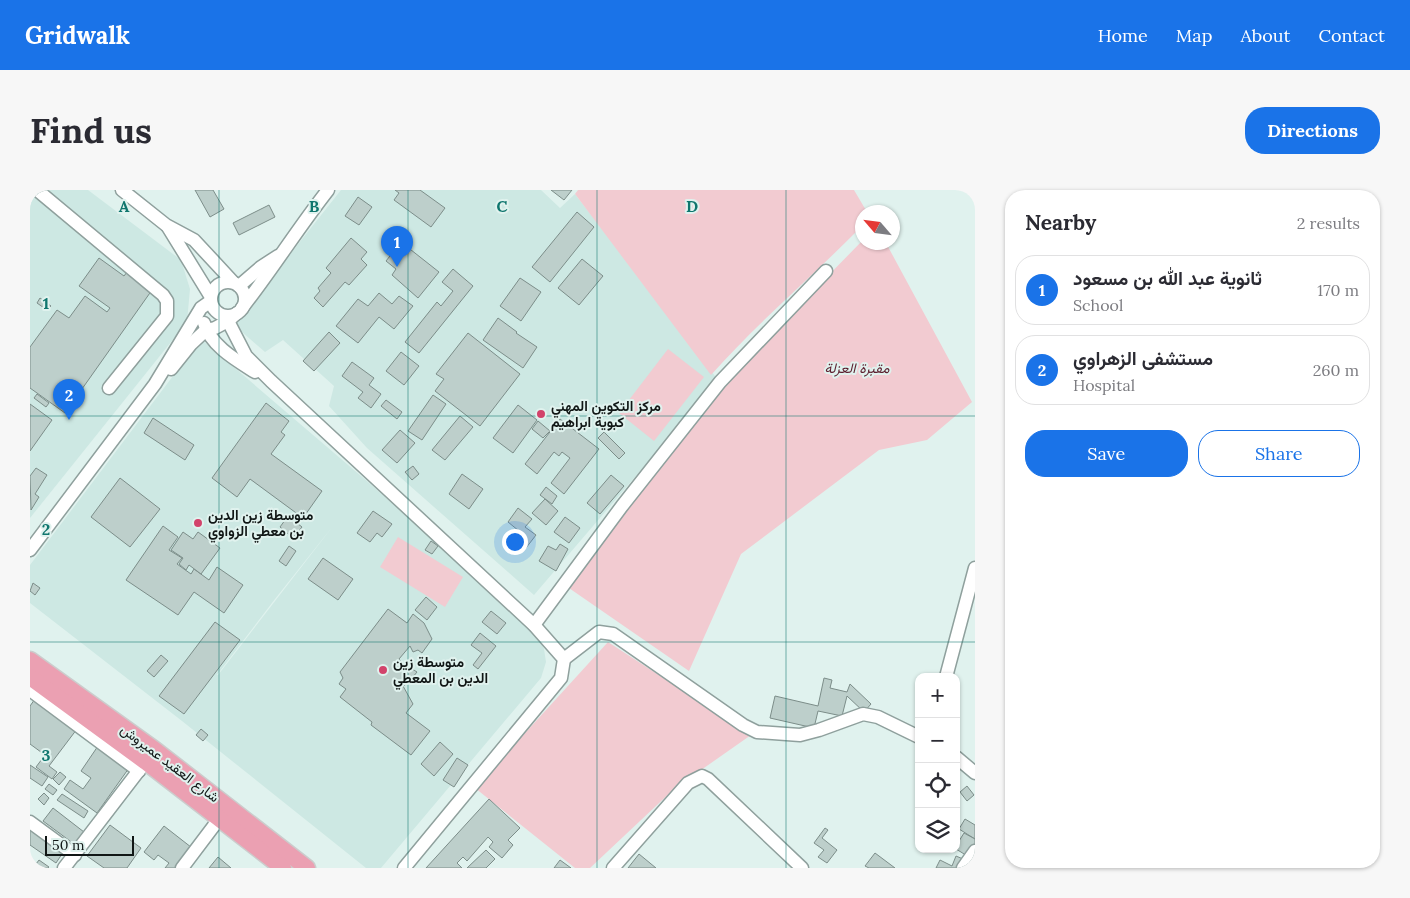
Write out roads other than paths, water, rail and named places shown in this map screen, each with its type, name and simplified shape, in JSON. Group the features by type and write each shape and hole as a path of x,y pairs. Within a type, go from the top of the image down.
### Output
{"main road":[{"name":"شارع العقيد عميروش","path":"30,660 147,761 283,868"},
{"name":"شارع العقيد عميروش","path":"31,689 147,761 307,868"}],"street":[{"path":"37,190 164,295 167,302 167,316 109,388"},
{"path":"122,190 166,224 194,240 244,294 245,299 236,314 246,356 534,625 564,659"},
{"path":"155,384 206,330 215,328 236,314 269,274 280,255 325,192"},
{"path":"166,224 208,302 221,314 226,316 236,314"},
{"path":"30,550 155,384 208,302 214,288 218,284 228,282 236,284 280,255"},
{"path":"534,625 622,506 720,382 826,271"},
{"path":"208,302 206,330 213,340 237,361 270,380"},
{"path":"947,673 975,568"},
{"path":"404,868 561,678 564,659 599,632 613,634 743,725 757,732 800,734 820,730 863,714 878,717 915,735"},
{"path":"960,760 975,773"},
{"path":"64,868 147,761"},
{"path":"613,868 688,783 702,776 708,779 802,868"},
{"path":"182,868 219,819"},
{"path":"30,822 75,855"},
{"path":"963,868 975,851"}],"place":[{"name":"ثانوية عبد الله بن مسعود","path":"397,267"},
{"name":"مركز التكوين المهني كبوية ابراهيم","path":"541,414"},
{"name":"مستشفى الزهراوي","path":"69,420"},
{"name":"متوسطة زين الدين بن معطي الزواوي","path":"198,523"},
{"name":"متوسطة زين الدين بن المعطي","path":"383,670"}],"park label":[{"name":"مقبرة العزلة","path":"857,368"}]}
